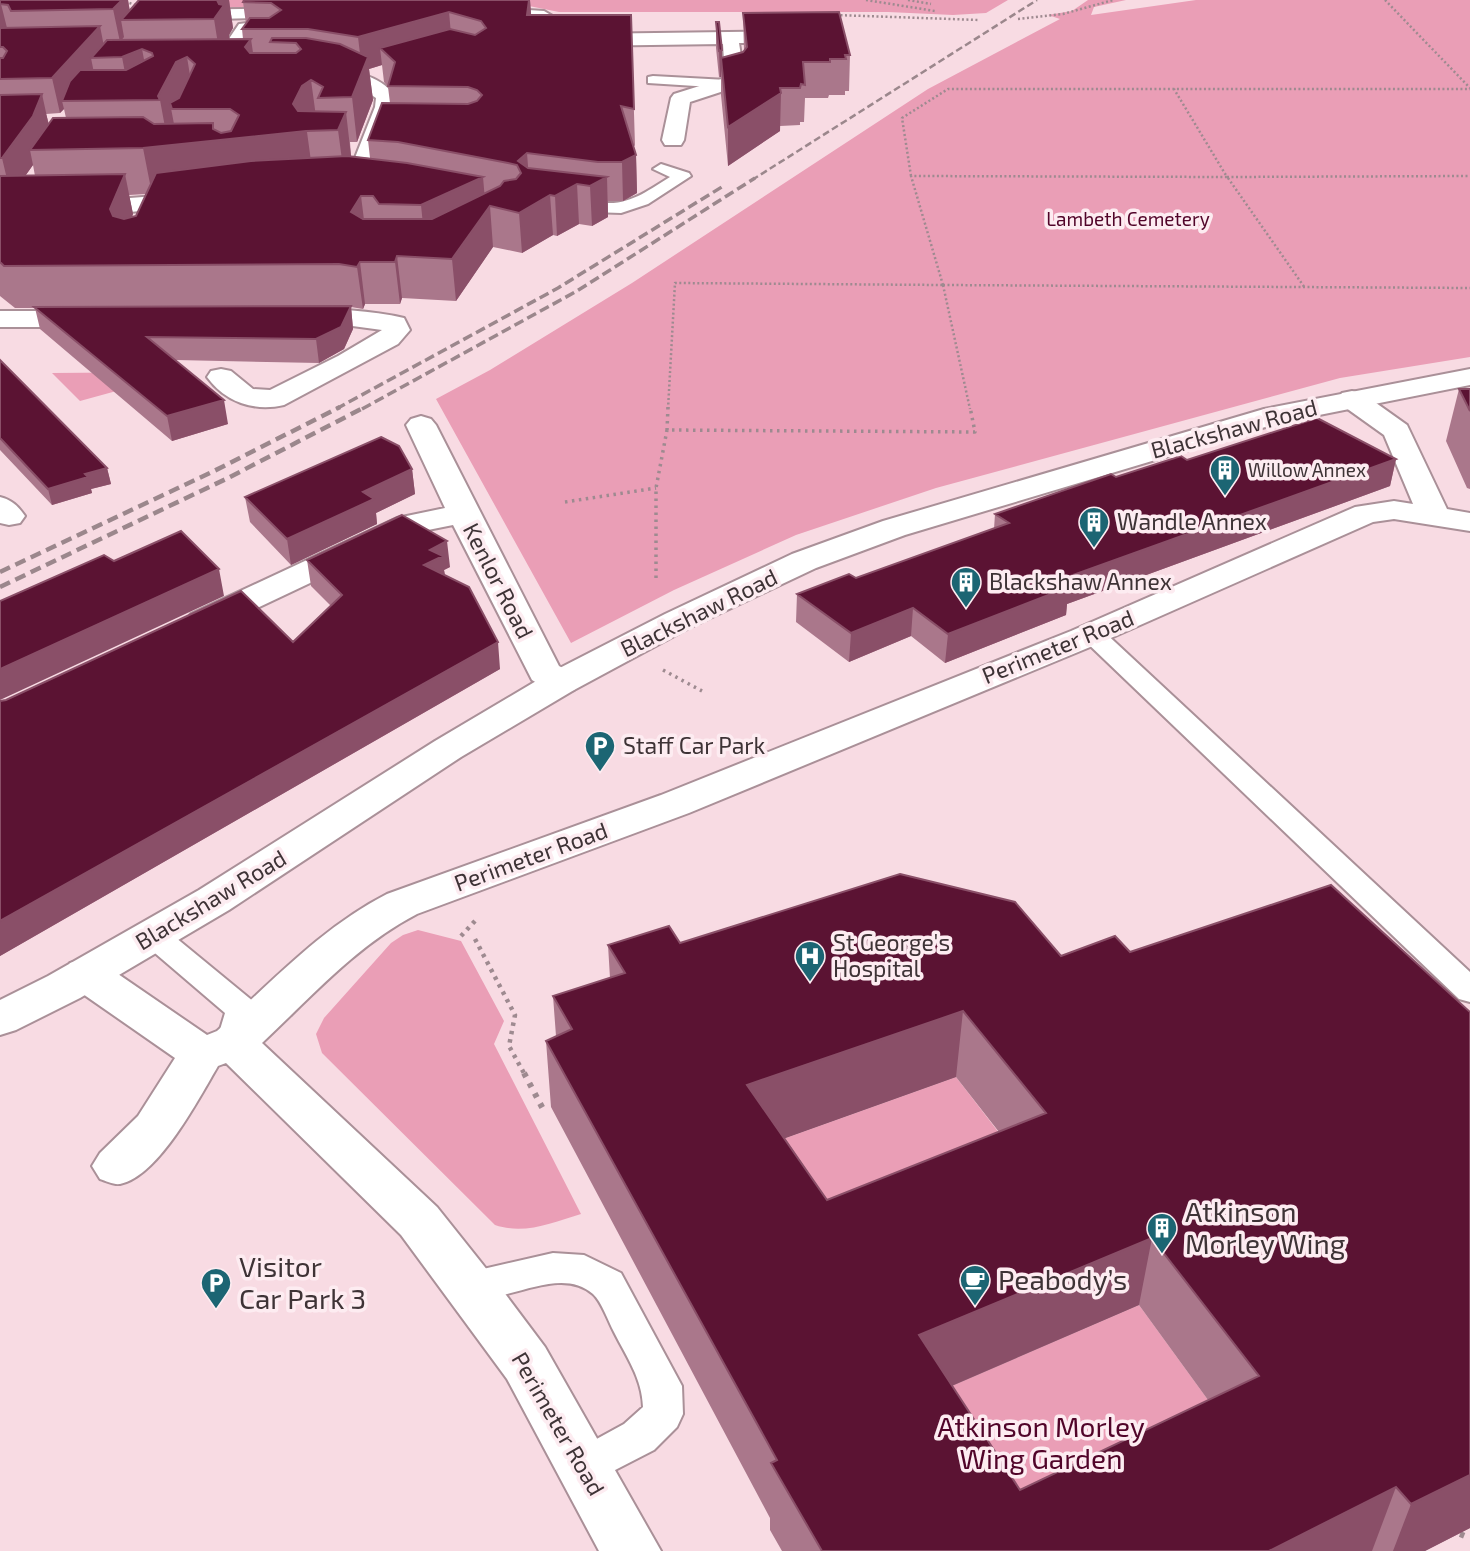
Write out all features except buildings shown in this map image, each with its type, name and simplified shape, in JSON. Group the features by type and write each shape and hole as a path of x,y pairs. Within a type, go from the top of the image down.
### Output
{"street":[{"path":"148,9 311,13"},
{"path":"458,12 538,15 579,40 813,37"},
{"path":"233,47 272,33"},
{"path":"673,140 681,99 735,81 730,38"},
{"path":"300,72 362,80 379,88 386,97 365,143 356,181 351,185"},
{"path":"362,80 388,73"},
{"path":"365,143 400,132"},
{"path":"326,186 380,187"},
{"path":"17,200 148,214 210,198"},
{"path":"220,377 245,397 274,399 348,362 397,330 395,324 375,320 276,318"},
{"path":"0,319 110,319"},
{"name":"Blackshaw Road","path":"0,1019 153,935 296,849 448,749 561,682 677,621 804,561 894,528 1274,415 1470,377"},
{"path":"1352,399 1397,431 1434,516"},
{"path":"421,425 463,513"},
{"name":"Perimeter Road","path":"631,1551 586,1466 526,1363 419,1221 218,1049 371,920 402,904 675,804 1092,634 1366,514 1394,510 1470,522"},
{"name":"Kenlor Road","path":"173,635 408,525 463,513 545,672 561,682"},
{"path":"86,974 218,1049 155,1129 117,1166"}],"lane":[{"path":"653,80 727,83"},
{"path":"553,200 600,209 627,209 683,176 661,169"},
{"path":"1092,634 1470,991"},
{"path":"153,935 242,1010 218,1049"},
{"path":"470,1286 553,1268 584,1270 608,1284 662,1386 663,1415 639,1437 586,1466"}],"path":[{"path":"121,0 148,9"},
{"path":"866,0 935,11"},
{"path":"908,0 931,2 935,11"},
{"path":"1018,19 1063,14 1113,0"},
{"path":"1385,0 1470,89"},
{"path":"128,7 148,9"},
{"path":"930,17 935,11"},
{"path":"915,18 979,20"},
{"path":"667,430 975,432 943,285 911,176 902,118 948,89 1470,89"},
{"path":"1174,89 1227,177 1305,288"},
{"path":"911,176 1470,176"},
{"path":"656,578 656,488 667,430 675,283 1470,288"},
{"path":"565,502 656,488"},
{"path":"659,668 702,691"},
{"path":"461,936 476,919"},
{"path":"475,939 514,1015 509,1046 543,1110"},
{"path":"1460,1534 1470,1538"}],"green space":[{"path":"185,0 1008,0 986,13 953,15 888,12 559,12 529,6 205,8"},
{"name":"Lambeth Cemetery","path":"1088,0 1126,0 1094,7 1091,15 1196,0 1470,0 1470,357 1340,378 936,488 796,535 674,590 571,643 436,399 490,370 632,283 928,89 1060,19 1048,15 1072,11"},
{"path":"174,372 171,376 80,401 52,373"},
{"path":"418,930 461,941 504,1021 494,1044 581,1214 527,1228 495,1225 322,1053 316,1034 324,1018 391,943"},
{"path":"956,1077 1036,1181 824,1267 747,1152"},
{"name":"Atkinson Morley Wing Garden","path":"1139,1305 1240,1444 1021,1551 912,1403"}],"railway":[{"path":"752,180 1037,0"},
{"path":"362,409 577,291 755,178"},
{"path":"336,409 558,288 725,185"},
{"path":"0,572 212,472 340,407"},
{"path":"0,587 228,478 365,407"}],"place":[{"name":"Willow Annex","path":"1225,497"},
{"name":"Wandle Annex","path":"1094,549"},
{"name":"Blackshaw Annex","path":"966,609"},
{"name":"Staff Car Park","path":"600,773"},
{"name":"St George's Hospital","path":"810,983"},
{"name":"Atkinson Morley Wing","path":"1162,1255"},
{"name":"Peabody’s","path":"975,1307"},
{"name":"Visitor Car Park 3","path":"216,1310"}]}
